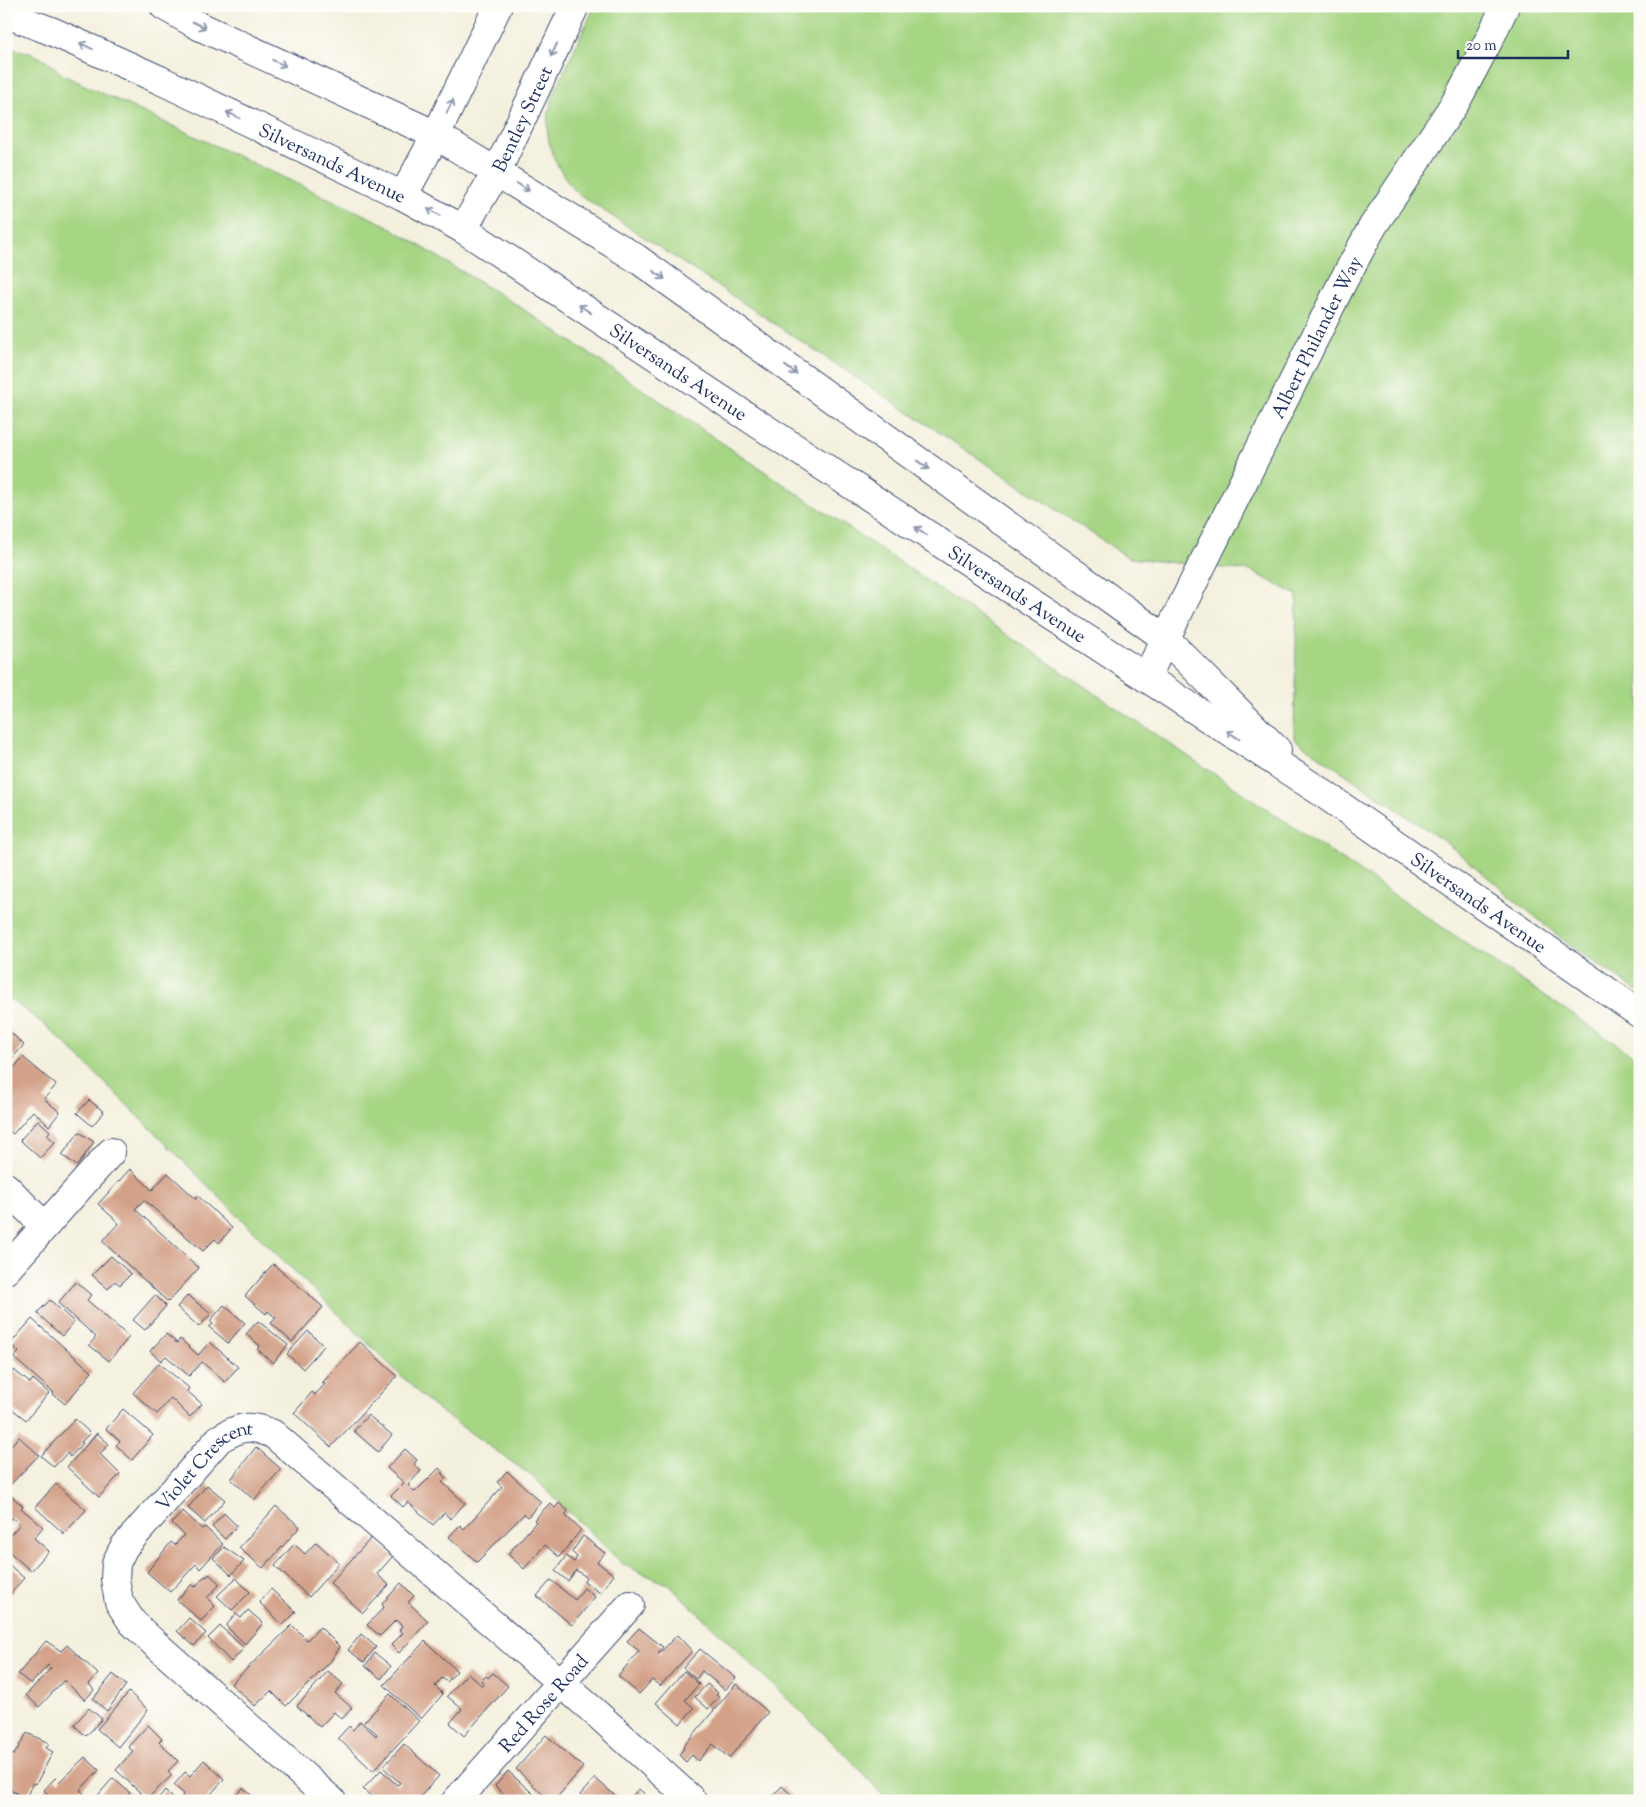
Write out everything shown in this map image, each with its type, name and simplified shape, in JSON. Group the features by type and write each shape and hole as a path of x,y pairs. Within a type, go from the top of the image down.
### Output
{"street":[{"name":"Silversands Avenue","path":"164,6 199,26 436,135 636,258 1166,639 1318,790"},
{"path":"403,196 436,135 498,6"},
{"name":"Bentley Street","path":"463,229 496,171 575,6"},
{"name":"Albert Philander Way","path":"1146,678 1341,285 1373,226 1458,100 1492,36 1505,6"},
{"name":"Silversands Avenue","path":"6,14 51,31 160,80 403,196 463,229 1318,790 1640,1014"},
{"path":"6,1270 111,1152"},
{"path":"6,1187 44,1226"},
{"name":"Violet Crescent","path":"332,1801 152,1641 132,1622 119,1602 115,1579 116,1563 124,1547 219,1439 237,1429 256,1427 273,1434 562,1683 693,1801"},
{"name":"Red Rose Road","path":"456,1801 630,1605"}],"green space":[{"path":"595,6 1640,6 1640,993 1568,944 1449,845 1294,739 1297,595 1251,571 1129,558 577,193 555,160 548,136 547,124 556,89"},
{"path":"6,49 14,49 37,56 51,64 63,75 386,225 520,307 1640,1060 1640,1801 888,1801 851,1760 669,1585 624,1565 533,1477 430,1404 80,1058 45,1025 6,996"}],"building":[{"path":"10,1032 24,1045 6,1065 6,1037"},
{"path":"23,1057 56,1085 44,1099 60,1112 49,1126 33,1111 13,1134 6,1128 6,1077"},
{"path":"89,1100 104,1112 92,1126 77,1113"},
{"path":"38,1120 50,1131 47,1135 55,1142 40,1158 20,1140"},
{"path":"79,1132 94,1142 77,1166 62,1155"},
{"path":"130,1169 152,1190 168,1173 196,1199 198,1196 232,1228 219,1243 215,1239 203,1251 144,1200 135,1209 199,1268 168,1302 102,1241 119,1223 98,1204"},
{"path":"111,1256 131,1274 120,1285 115,1281 108,1289 92,1275"},
{"path":"273,1264 323,1307 292,1342 271,1323 276,1318 268,1311 266,1314 245,1296"},
{"path":"76,1282 91,1295 87,1300 129,1337 109,1361 89,1345 96,1337 58,1303"},
{"path":"155,1295 166,1306 145,1330 133,1320"},
{"path":"188,1295 211,1314 199,1327 177,1307"},
{"path":"50,1300 74,1322 62,1336 37,1313"},
{"path":"224,1305 245,1323 228,1343 209,1327 213,1324 210,1321"},
{"path":"32,1319 92,1372 65,1404 14,1358 19,1352 10,1344"},
{"path":"258,1321 288,1345 273,1363 257,1349 260,1346 246,1334"},
{"path":"308,1331 324,1346 303,1369 287,1354"},
{"path":"166,1334 177,1343 180,1339 198,1355 210,1342 238,1367 225,1382 202,1362 189,1376 166,1356 161,1361 150,1351"},
{"path":"360,1342 397,1376 331,1447 294,1413 312,1392 315,1395 325,1384 322,1383"},
{"path":"159,1363 189,1388 187,1391 202,1404 190,1417 171,1398 157,1414 133,1393"},
{"path":"14,1370 30,1383 33,1379 49,1393 26,1420 6,1404 6,1380"},
{"path":"123,1409 153,1435 132,1460 116,1445 120,1441 106,1429"},
{"path":"368,1415 392,1435 378,1452 354,1431"},
{"path":"75,1419 90,1433 70,1457 67,1453 54,1467 41,1456"},
{"path":"6,1431 12,1437 6,1443"},
{"path":"97,1433 109,1444 100,1454 120,1474 99,1497 67,1467"},
{"path":"19,1437 39,1455 8,1487 6,1485 6,1451"},
{"path":"256,1447 281,1469 254,1500 231,1479"},
{"path":"405,1449 417,1460 414,1464 421,1471 408,1485 415,1492 439,1468 446,1478 442,1482 465,1503 451,1519 444,1513 433,1525 408,1502 403,1507 391,1496 404,1483 387,1468"},
{"path":"507,1471 541,1502 528,1517 524,1514 477,1562 449,1537 460,1525 464,1529 502,1487 497,1482"},
{"path":"56,1484 86,1510 64,1534 35,1507"},
{"path":"207,1485 225,1500 205,1523 188,1508"},
{"path":"8,1493 23,1506 21,1508 43,1527 34,1538 49,1551 31,1571 6,1549 6,1540 20,1524 12,1518 6,1525 6,1495"},
{"path":"550,1503 555,1508 559,1503 568,1511 565,1515 581,1530 559,1557 545,1545 524,1569 508,1554 536,1522 534,1520"},
{"path":"276,1506 300,1527 263,1568 239,1548"},
{"path":"183,1511 202,1529 205,1527 223,1544 200,1569 196,1564 170,1592 147,1572 171,1542 175,1545 184,1535 172,1523"},
{"path":"224,1513 237,1526 225,1539 212,1527"},
{"path":"583,1536 605,1553 597,1562 614,1575 600,1593 584,1581 586,1577 576,1570 568,1581 555,1571 566,1556 574,1562 577,1557 572,1552"},
{"path":"372,1537 393,1556 377,1574 389,1585 363,1613 330,1583"},
{"path":"316,1542 339,1563 309,1597 275,1566 294,1544 305,1554"},
{"path":"224,1547 244,1561 231,1575 213,1558"},
{"path":"6,1562 24,1578 6,1599"},
{"path":"209,1574 220,1584 207,1598 215,1606 201,1621 177,1600 192,1584 195,1587"},
{"path":"236,1578 250,1592 232,1610 217,1596"},
{"path":"551,1580 575,1600 584,1588 595,1597 572,1625 537,1596"},
{"path":"401,1583 414,1596 408,1602 428,1621 399,1653 391,1645 403,1633 399,1630 402,1626 396,1620 380,1636 367,1625 384,1607 382,1604"},
{"path":"271,1589 296,1612 283,1625 259,1602"},
{"path":"248,1610 263,1623 245,1644 226,1626 236,1614 241,1618"},
{"path":"189,1618 206,1633 194,1646 177,1631"},
{"path":"292,1625 307,1640 320,1627 340,1647 330,1662 286,1706 271,1691 255,1706 231,1684"},
{"path":"220,1626 244,1648 231,1662 208,1638"},
{"path":"639,1628 663,1647 659,1654 677,1635 692,1651 660,1686 652,1680 639,1694 618,1676 639,1651 627,1641"},
{"path":"361,1634 376,1647 364,1662 348,1650"},
{"path":"46,1641 61,1651 67,1645 98,1674 89,1684 94,1690 85,1700 64,1680 39,1707 26,1695 51,1668 48,1665 31,1684 18,1674"},
{"path":"425,1641 457,1671 447,1682 442,1678 435,1686 443,1694 421,1719 384,1685"},
{"path":"700,1649 736,1678 725,1690 702,1671 696,1679 683,1668"},
{"path":"375,1653 391,1666 381,1679 365,1666"},
{"path":"328,1671 343,1684 335,1693 352,1708 342,1719 334,1712 320,1727 297,1706"},
{"path":"684,1671 699,1684 685,1700 694,1708 680,1724 656,1703"},
{"path":"468,1673 482,1686 484,1683 481,1681 493,1673 508,1686 464,1736 450,1723 462,1709 447,1696"},
{"path":"6,1674 10,1674 7,1696 6,1696"},
{"path":"113,1674 126,1685 107,1711 93,1699"},
{"path":"707,1684 718,1693 716,1695 719,1697 708,1709 695,1697"},
{"path":"736,1684 768,1712 729,1758 713,1744 698,1761 692,1755 686,1762 679,1755 683,1747"},
{"path":"129,1692 148,1710 118,1747 97,1729"},
{"path":"390,1694 419,1721 373,1771 338,1738 349,1726 353,1730 360,1721 376,1736 377,1734 364,1722"},
{"path":"89,1708 102,1719 86,1736 74,1725"},
{"path":"148,1725 162,1739 159,1742 178,1761 168,1771 172,1775 147,1799 116,1770 133,1751 128,1747"},
{"path":"27,1733 49,1743 46,1748 53,1752 36,1784 33,1783 26,1798 8,1789 6,1793 6,1758 9,1753 14,1755"},
{"path":"546,1735 583,1767 554,1801 550,1801 516,1769"},
{"path":"404,1744 439,1776 416,1801 376,1801 363,1789 381,1770 397,1785 400,1783 383,1767"},
{"path":"85,1757 99,1770 80,1790 91,1800 55,1801 44,1790 55,1778 59,1782"},
{"path":"204,1760 224,1779 205,1801 178,1801 184,1794 174,1785 185,1772 190,1776"},
{"path":"508,1771 541,1801 511,1801 495,1786"},
{"path":"113,1778 130,1793 122,1801 93,1801"},
{"path":"595,1778 619,1799 618,1801 587,1801 580,1795"},
{"path":"782,1786 794,1797 790,1801 768,1801"},
{"path":"243,1788 258,1801 230,1801"},
{"path":"639,1789 652,1801 627,1801"},
{"path":"165,1790 176,1801 156,1801"}]}
